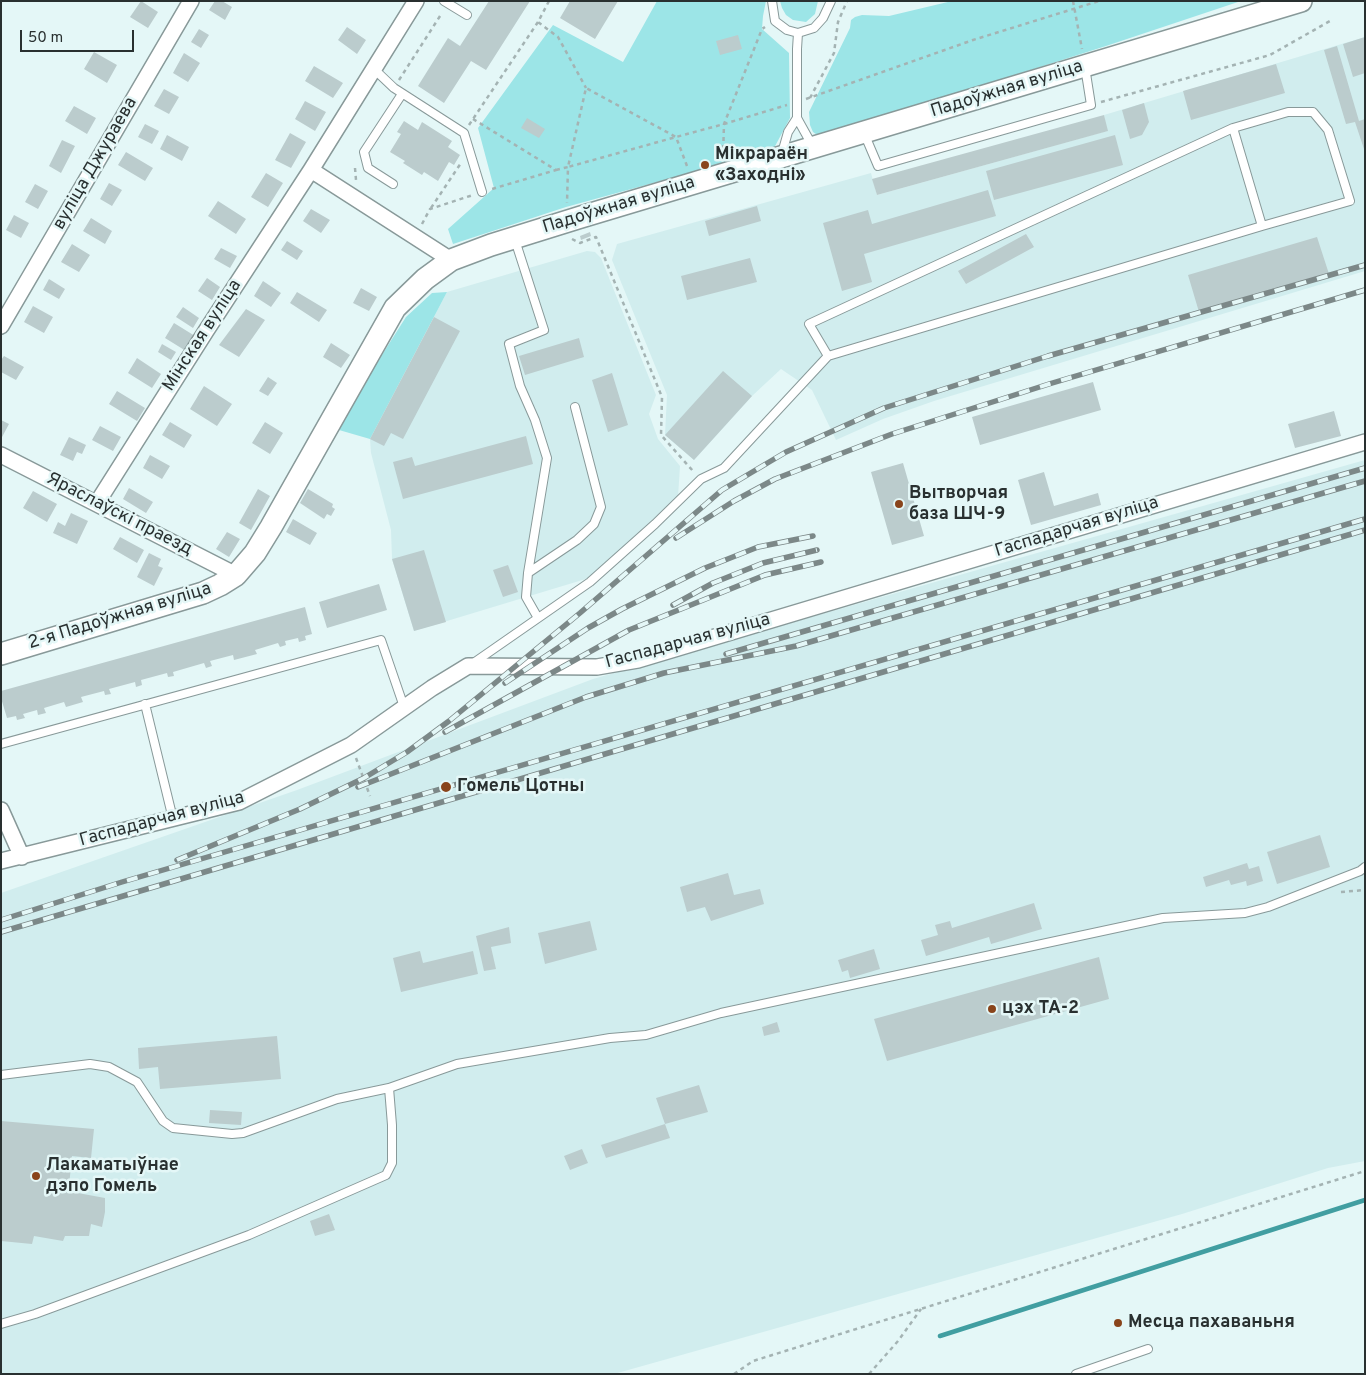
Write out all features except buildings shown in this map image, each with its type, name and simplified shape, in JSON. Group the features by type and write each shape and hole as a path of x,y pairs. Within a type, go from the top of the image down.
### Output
{"main road":[{"name":"Падоўжная вуліца","path":"271,527 395,308 425,279 451,260 514,238 1301,1"},
{"name":"2-я Падоўжная вуліца","path":"1,654 203,593 236,575 255,553 271,527"}],"street":[{"name":"вуліца Джураева","path":"1,326 191,1"},
{"name":"Мінская вуліца","path":"97,503 311,170 416,1"},
{"path":"311,170 451,260"},
{"name":"Гаспадарчая вуліца","path":"1,862 239,802 351,745 432,688 468,666 597,667 638,660 1365,442"},
{"name":"Яраслаўскі праезд","path":"1,455 236,575"},
{"path":"1,810 22,857"}],"lane":[{"path":"444,1 467,14"},
{"path":"772,1 775,21 787,30 798,34 814,28 823,18 831,1"},
{"path":"798,34 797,118 814,148"},
{"path":"864,133 878,166 1091,105 1085,66"},
{"path":"374,69 402,94 464,133 482,192"},
{"path":"393,184 368,168 364,152 402,94"},
{"path":"468,666 590,582 655,524 701,479 724,468 801,382 828,356 1350,201 1328,130 1313,112 1288,112 1233,128 809,324 828,356"},
{"path":"784,157 784,146 788,132 797,118"},
{"path":"1233,128 1262,226"},
{"path":"514,238 544,330 508,344 520,386 535,420 547,458 528,573 526,597 538,618"},
{"path":"528,573 577,540 594,524 601,507 575,407"},
{"path":"1,744 381,640 404,707"},
{"path":"145,704 173,820"},
{"path":"1,1075 90,1064 109,1067 137,1082 163,1121 173,1128 232,1134 243,1133 337,1099 390,1088 457,1064 610,1038 646,1035 730,1011 1162,918 1245,913 1268,907 1360,871 1365,867"},
{"path":"1,1324 35,1314 249,1234 386,1175 392,1162 390,1088"},
{"path":"1076,1374 1148,1349"}],"path":[{"path":"413,237 464,158 464,133 538,22 549,1"},
{"path":"810,98 834,53 838,22 847,1"},
{"path":"1073,1 1085,66"},
{"path":"430,209 556,170 724,124 810,98 973,40 1099,1"},
{"path":"723,160 724,124 762,28 775,21"},
{"path":"1091,105 1270,55 1330,21"},
{"path":"538,22 558,37 586,88 676,137 689,170"},
{"path":"566,207 568,167 586,88"},
{"path":"473,119 556,170"},
{"path":"569,234 570,238 580,243 596,237 662,396 662,435 701,479"},
{"path":"351,745 370,796"},
{"path":"734,1374 753,1361 1365,1171"},
{"path":"869,1374 898,1341 921,1308"}],"shaded area":[{"path":"657,1 766,1 762,29 789,53 790,118 773,150 566,207 453,244 448,229 494,188 478,128 553,25 623,62"},
{"path":"780,1 818,1 815,14 806,22 793,20 786,15"},
{"path":"952,1 1241,1 820,137 813,132 810,125 809,112 850,28 851,20 862,15 889,16"},
{"path":"1365,37 1365,271 934,401 883,419 836,440 812,390 781,369 752,396 694,460 665,435 667,395 612,260 617,244 871,173 877,195 1107,131 1104,115"},
{"path":"587,251 595,252 601,258 656,395 649,414 658,439 680,466 678,497 589,578 414,631 392,559 391,530 371,453 370,439 447,292"},
{"path":"447,292 370,439 339,430 373,369 406,317 432,293"},
{"path":"1365,460 1365,1161 1328,1168 1182,1214 614,1374 1,1374 1,893 297,790 593,679"}],"waterway":[{"path":"940,1336 1365,1200"}],"railway":[{"path":"177,860 300,809 364,778 407,752 449,721 580,613 722,490 786,452 884,408 1048,356 1365,265"},
{"path":"676,538 734,501 775,479 892,434 1049,384 1365,290"},
{"path":"726,654 1365,468"},
{"path":"358,787 586,697 664,673 796,646 1365,481"},
{"path":"1,920 122,882 1365,519"},
{"path":"1,932 1365,530"},
{"path":"505,683 588,628 705,568 758,547 813,536"},
{"path":"673,605 713,583 763,563 817,550"},
{"path":"445,732 629,630 765,575 821,562"}],"place":[{"name":"Мікрараён «Заходні»","path":"705,165"},
{"name":"Вытворчая база ШЧ-9","path":"899,504"},
{"name":"Гомель Цотны","path":"446,787"},
{"name":"цэх ТА-2","path":"992,1009"},
{"name":"Лакаматыўнае дэпо Гомель","path":"36,1176"},
{"name":"Месца пахаваньня","path":"1118,1323"}]}
